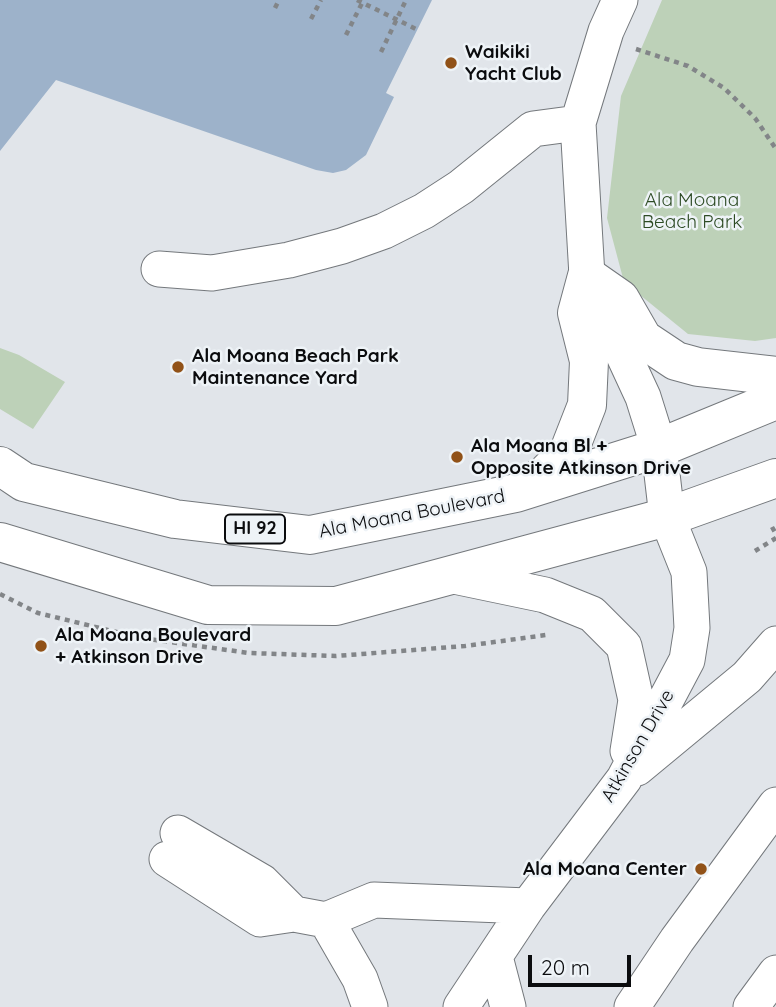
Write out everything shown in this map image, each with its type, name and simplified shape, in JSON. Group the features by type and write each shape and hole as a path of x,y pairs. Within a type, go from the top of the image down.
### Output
{"main road":[{"path":"516,493 546,474 569,451 587,405 589,361 577,313 587,276 620,299 643,339 676,361 698,367 776,376"},
{"name":"Ala Moana Boulevard","path":"0,466 24,482 175,519 310,535 516,493 659,448 776,400"},
{"path":"0,542 208,605 336,606 667,517 776,478"}],"street":[{"path":"587,276 578,123 606,32 620,0"},
{"path":"159,268 212,273 289,260 342,246 384,231 424,211 461,187 533,129 578,123"},
{"name":"Atkinson Drive","path":"461,1007 528,906 624,779 687,660 692,628 689,572 667,517 659,448 643,397 587,276"},
{"path":"454,576 545,595 592,614 624,646 636,700 624,779"},
{"path":"624,779 747,677 776,644"},
{"path":"632,1007 677,940 776,805"},
{"path":"172,846 262,882 310,917 360,979 370,1007"},
{"path":"310,917 374,900 528,906"},
{"path":"495,957 508,1007"},
{"path":"751,1007 776,973"}],"path":[{"path":"275,8 279,0"},
{"path":"311,19 321,0"},
{"path":"381,52 406,0"},
{"path":"346,35 361,1 418,30"},
{"path":"645,50 688,66 724,88 755,118 776,149"},
{"path":"755,551 776,536 772,527"}],"green space":[{"name":"Ala Moana Beach Park","path":"662,0 776,0 776,338 755,341 688,334 624,282 607,218 621,96"},
{"path":"0,348 19,355 65,382 33,429 0,409"}],"water":[{"path":"0,0 432,0 386,93 394,97 366,155 346,170 333,173 316,170 56,80 0,151"}],"place":[{"name":"Waikiki Yacht Club","path":"451,63"},
{"name":"Ala Moana Beach Park Maintenance Yard","path":"178,367"},
{"name":"Ala Moana Bl + Opposite Atkinson Drive","path":"457,457"},
{"name":"Ala Moana Boulevard + Atkinson Drive","path":"41,646"},
{"name":"Ala Moana Center","path":"701,869"}]}
